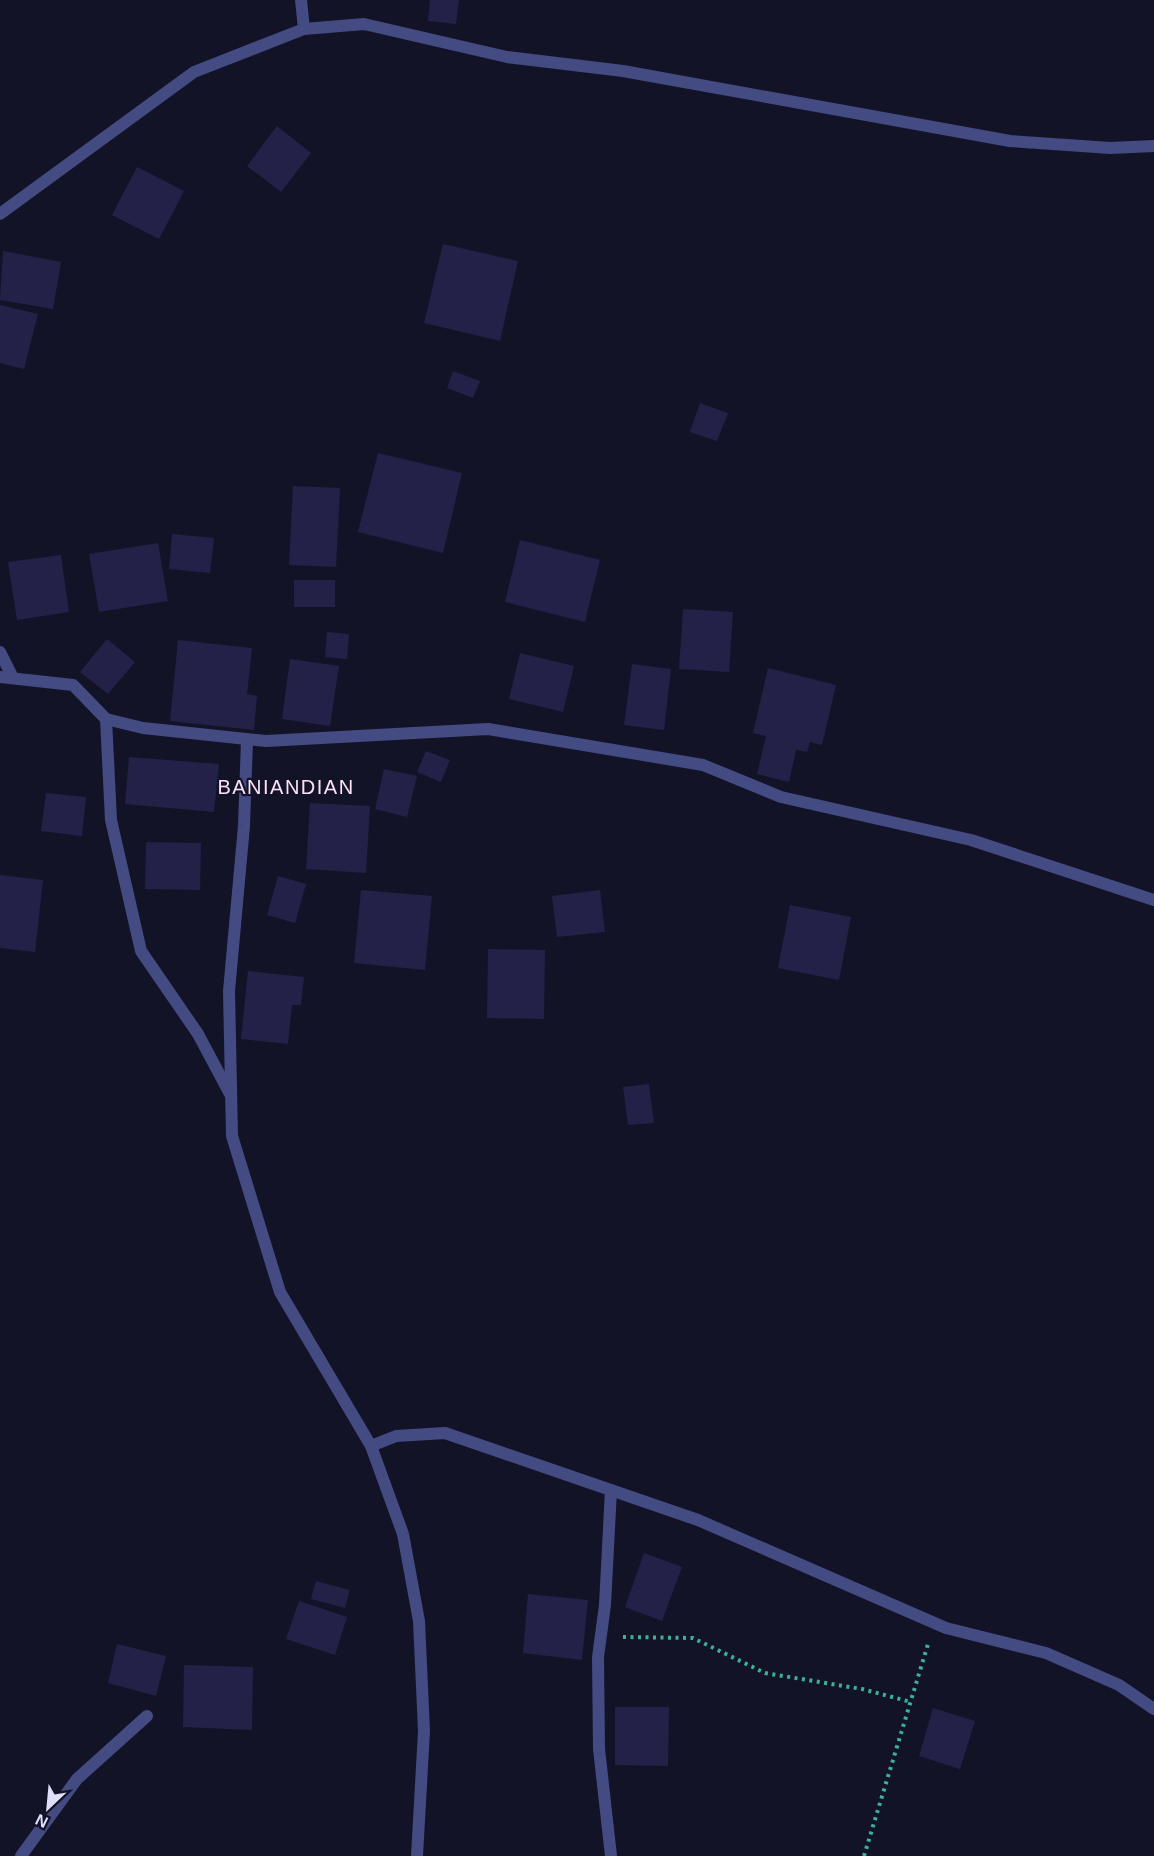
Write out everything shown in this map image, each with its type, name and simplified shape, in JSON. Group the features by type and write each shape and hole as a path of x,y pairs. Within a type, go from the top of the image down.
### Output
{"street":[{"path":"302,0 304,29"},
{"path":"0,214 194,72 304,29 364,24 507,57 634,73 1010,141 1110,148 1154,146"},
{"path":"0,652 14,678"},
{"path":"0,677 74,685 106,719 143,728 266,741 488,729 703,765 781,797 971,840 1154,900"},
{"path":"106,719 111,820 141,951 198,1034 231,1097"},
{"path":"247,740 244,826 229,991 232,1136 280,1292 371,1446 403,1533 419,1621 424,1731 417,1856"},
{"path":"371,1446 396,1436 445,1432 698,1520 934,1623 1046,1653 1119,1685 1154,1709"},
{"path":"611,1490 598,1657 599,1749 611,1856"},
{"path":"21,1856 77,1779 147,1716"}],"path":[{"path":"864,1856 934,1623"},
{"path":"601,1635 647,1639 672,1636 693,1638 765,1673 862,1689 911,1702"}],"building":[{"path":"430,0 459,0 456,24 428,21"},
{"path":"277,126 311,153 281,192 247,166"},
{"path":"137,167 184,191 159,239 112,215"},
{"path":"443,244 518,261 500,341 424,323"},
{"path":"3,251 61,262 53,309 0,300"},
{"path":"0,305 38,314 24,369 0,363"},
{"path":"453,371 480,381 473,398 447,388"},
{"path":"700,403 728,413 717,441 690,432"},
{"path":"378,453 462,473 443,553 358,532"},
{"path":"293,486 340,488 336,567 289,565"},
{"path":"172,534 214,538 210,573 169,569"},
{"path":"520,540 600,560 585,622 505,602"},
{"path":"158,543 168,601 99,612 89,554"},
{"path":"61,555 69,612 17,620 8,562"},
{"path":"294,580 335,580 335,607 294,607"},
{"path":"683,609 733,612 729,672 679,669"},
{"path":"327,632 349,634 347,659 325,657"},
{"path":"107,639 135,662 108,694 80,672"},
{"path":"178,640 252,648 247,694 257,696 254,730 170,721"},
{"path":"520,653 574,666 563,712 509,699"},
{"path":"290,659 339,666 330,726 282,719"},
{"path":"632,664 671,669 664,730 624,725"},
{"path":"768,668 836,685 822,745 810,742 807,752 796,750 789,782 757,774 766,736 753,733"},
{"path":"426,751 450,760 441,782 417,772"},
{"path":"129,757 219,764 214,812 125,804"},
{"path":"384,769 417,776 407,817 375,809"},
{"path":"46,793 86,797 82,836 41,831"},
{"path":"310,803 370,806 366,873 306,869"},
{"path":"146,842 201,843 200,890 145,889"},
{"path":"0,875 43,880 35,952 0,948"},
{"path":"278,876 306,884 295,923 267,915"},
{"path":"361,890 432,896 425,970 354,963"},
{"path":"600,890 605,932 557,937 552,896"},
{"path":"790,905 851,917 839,980 778,968"},
{"path":"488,949 545,950 544,1019 487,1018"},
{"path":"248,971 304,977 301,1005 292,1005 288,1044 241,1039"},
{"path":"649,1084 654,1123 628,1125 623,1087"},
{"path":"644,1553 682,1567 662,1621 625,1607"},
{"path":"316,1581 350,1590 345,1608 311,1599"},
{"path":"528,1594 588,1600 582,1660 523,1653"},
{"path":"299,1601 347,1617 335,1655 286,1639"},
{"path":"117,1644 166,1656 156,1696 108,1683"},
{"path":"184,1665 253,1667 252,1730 183,1727"},
{"path":"615,1707 669,1707 668,1766 615,1765"},
{"path":"933,1708 975,1721 960,1769 919,1756"}],"district":[{"name":"BANIANDIAN","path":"286,787"}]}
